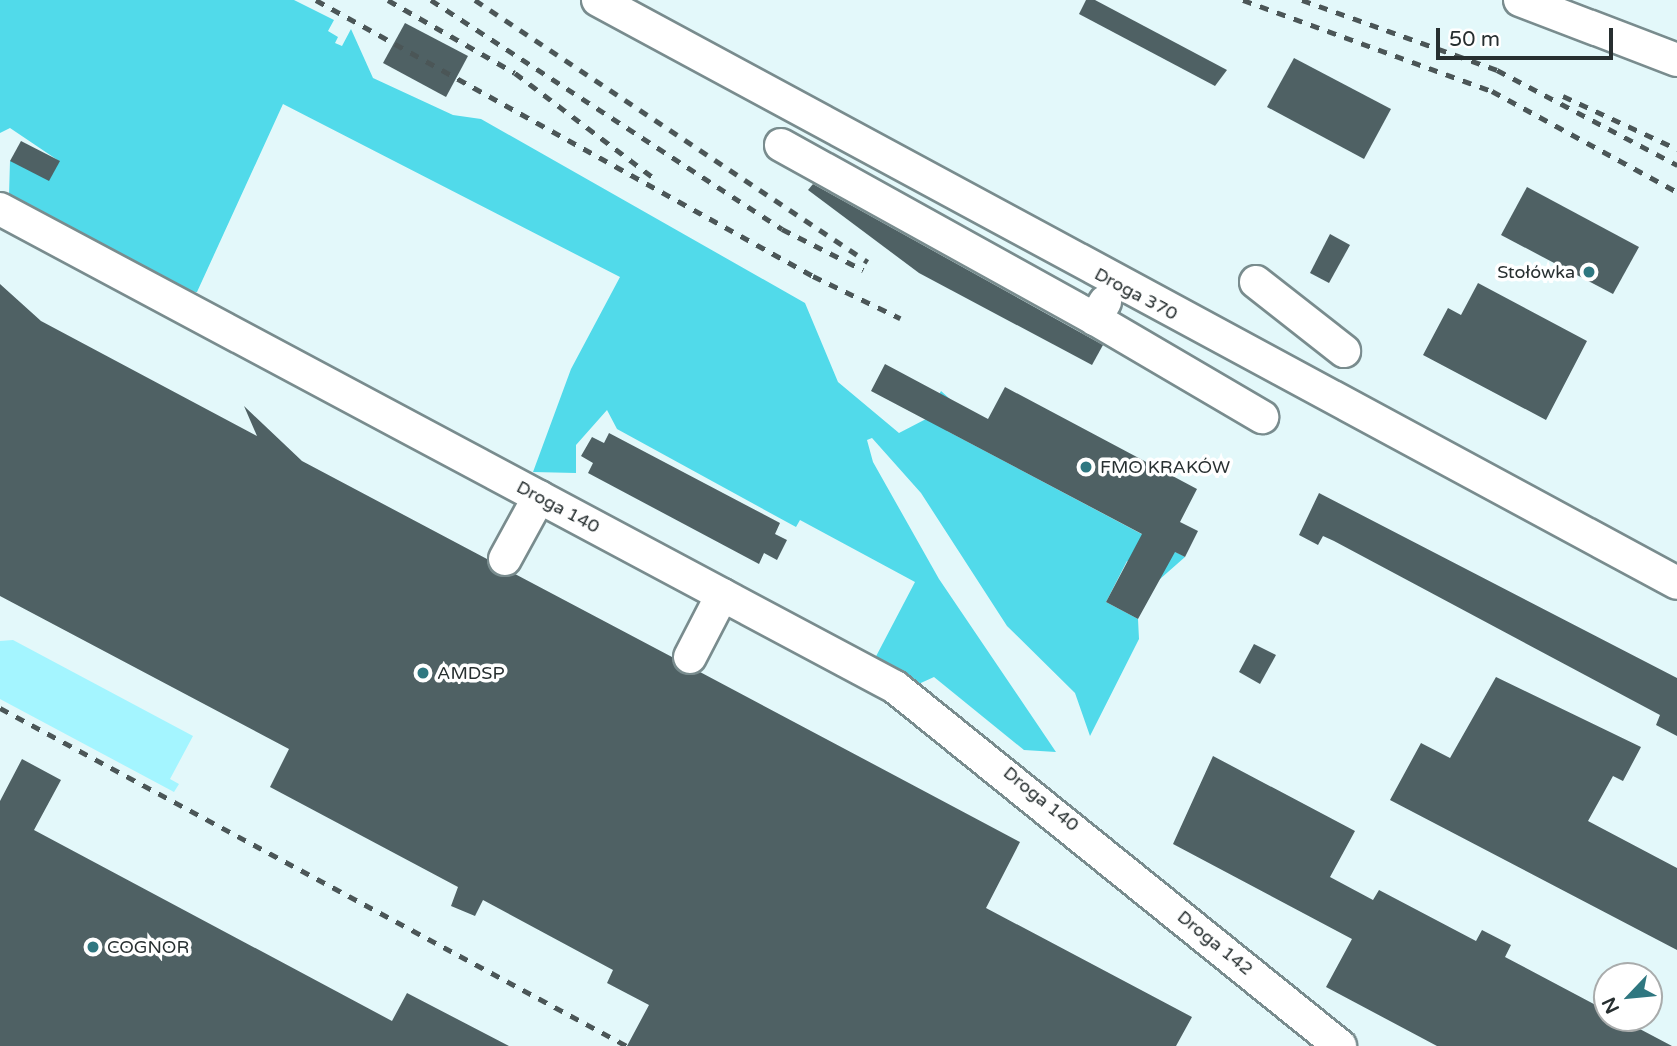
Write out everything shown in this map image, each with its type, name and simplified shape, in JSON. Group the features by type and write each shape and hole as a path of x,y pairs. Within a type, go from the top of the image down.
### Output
{"lane":[{"name":"Droga 370","path":"598,0 1116,283 1677,583"},
{"path":"1521,0 1677,60"},
{"path":"781,145 1095,319 1262,417"},
{"name":"Droga 140","path":"0,209 895,687 1091,841"},
{"path":"1256,282 1344,351"},
{"path":"1095,319 1116,283"},
{"path":"505,559 539,497"},
{"path":"690,657 722,595"},
{"name":"Droga 142","path":"1091,841 1340,1046"}],"shaded area":[{"path":"0,0 294,0 334,20 328,31 338,37 335,43 342,46 351,29 373,78 453,115 481,119 805,303 838,382 899,433 926,419 941,391 951,400 947,431 1185,557 1160,579 1127,561 1106,602 1138,619 1139,639 1090,736 1075,693 1007,626 921,493 872,438 867,440 873,462 939,579 1056,752 1024,750 934,677 912,687 872,664 915,582 800,520 796,527 617,429 607,410 576,445 576,473 533,472 571,369 620,277 283,104 197,292 177,291 9,195 10,161 59,161 10,128 0,133"},
{"path":"13,640 193,736 170,779 179,784 174,792 0,699 0,641"}],"building":[{"path":"1086,0 1095,0 1227,70 1215,86 1079,14"},
{"path":"405,23 468,56 446,97 383,63"},
{"path":"1294,58 1391,109 1364,159 1267,107"},
{"path":"21,141 60,161 49,181 10,161"},
{"path":"813,184 1103,345 1092,365 919,273 808,190"},
{"path":"1527,187 1639,247 1613,294 1501,235"},
{"path":"1330,234 1350,245 1329,283 1310,273"},
{"path":"1478,283 1587,341 1546,420 1423,355 1448,308 1461,315"},
{"name":"AMDSP","path":"0,284 41,321 257,436 244,406 302,461 487,559 497,575 515,574 672,657 681,673 700,672 1020,842 986,908 1192,1017 1176,1046 627,1046 649,1005 607,983 613,970 483,900 475,916 451,906 458,887 270,787 289,749 0,596"},
{"name":"FMO KRAKÓW","path":"885,364 988,419 1005,387 1197,489 1180,522 1198,531 1185,557 1175,552 1138,619 1106,602 1142,534 871,391"},
{"path":"609,433 780,523 775,534 787,540 777,560 764,553 759,564 588,473 593,463 581,456 592,437 604,443"},
{"path":"1319,493 1677,678 1677,736 1656,725 1660,715 1334,541 1323,536 1318,545 1299,535"},
{"path":"1254,644 1276,655 1260,684 1239,672"},
{"path":"1496,677 1641,747 1623,781 1613,776 1588,821 1677,868 1677,950 1390,800 1421,743 1450,758"},
{"path":"1213,756 1355,831 1330,877 1373,900 1379,890 1476,941 1482,930 1511,945 1505,957 1593,1004 1593,1032 1646,1032 1672,1046 1437,1046 1326,987 1352,939 1173,844"},
{"name":"COGNOR","path":"22,759 61,780 34,830 392,1021 407,993 509,1046 0,1046 0,801"}],"railway":[{"path":"316,0 813,276 900,318"},
{"path":"388,0 515,73 658,181"},
{"path":"431,0 782,229 863,270"},
{"path":"475,0 868,262"},
{"path":"1243,0 1492,91 1677,192"},
{"path":"1302,0 1497,70 1677,165"},
{"path":"1563,96 1677,149"},
{"path":"0,708 627,1046"}],"place":[{"name":"Stołówka","path":"1589,272"},
{"name":"FMO KRAKÓW","path":"1086,467"},
{"name":"AMDSP","path":"423,673"},
{"name":"COGNOR","path":"93,947"}]}
